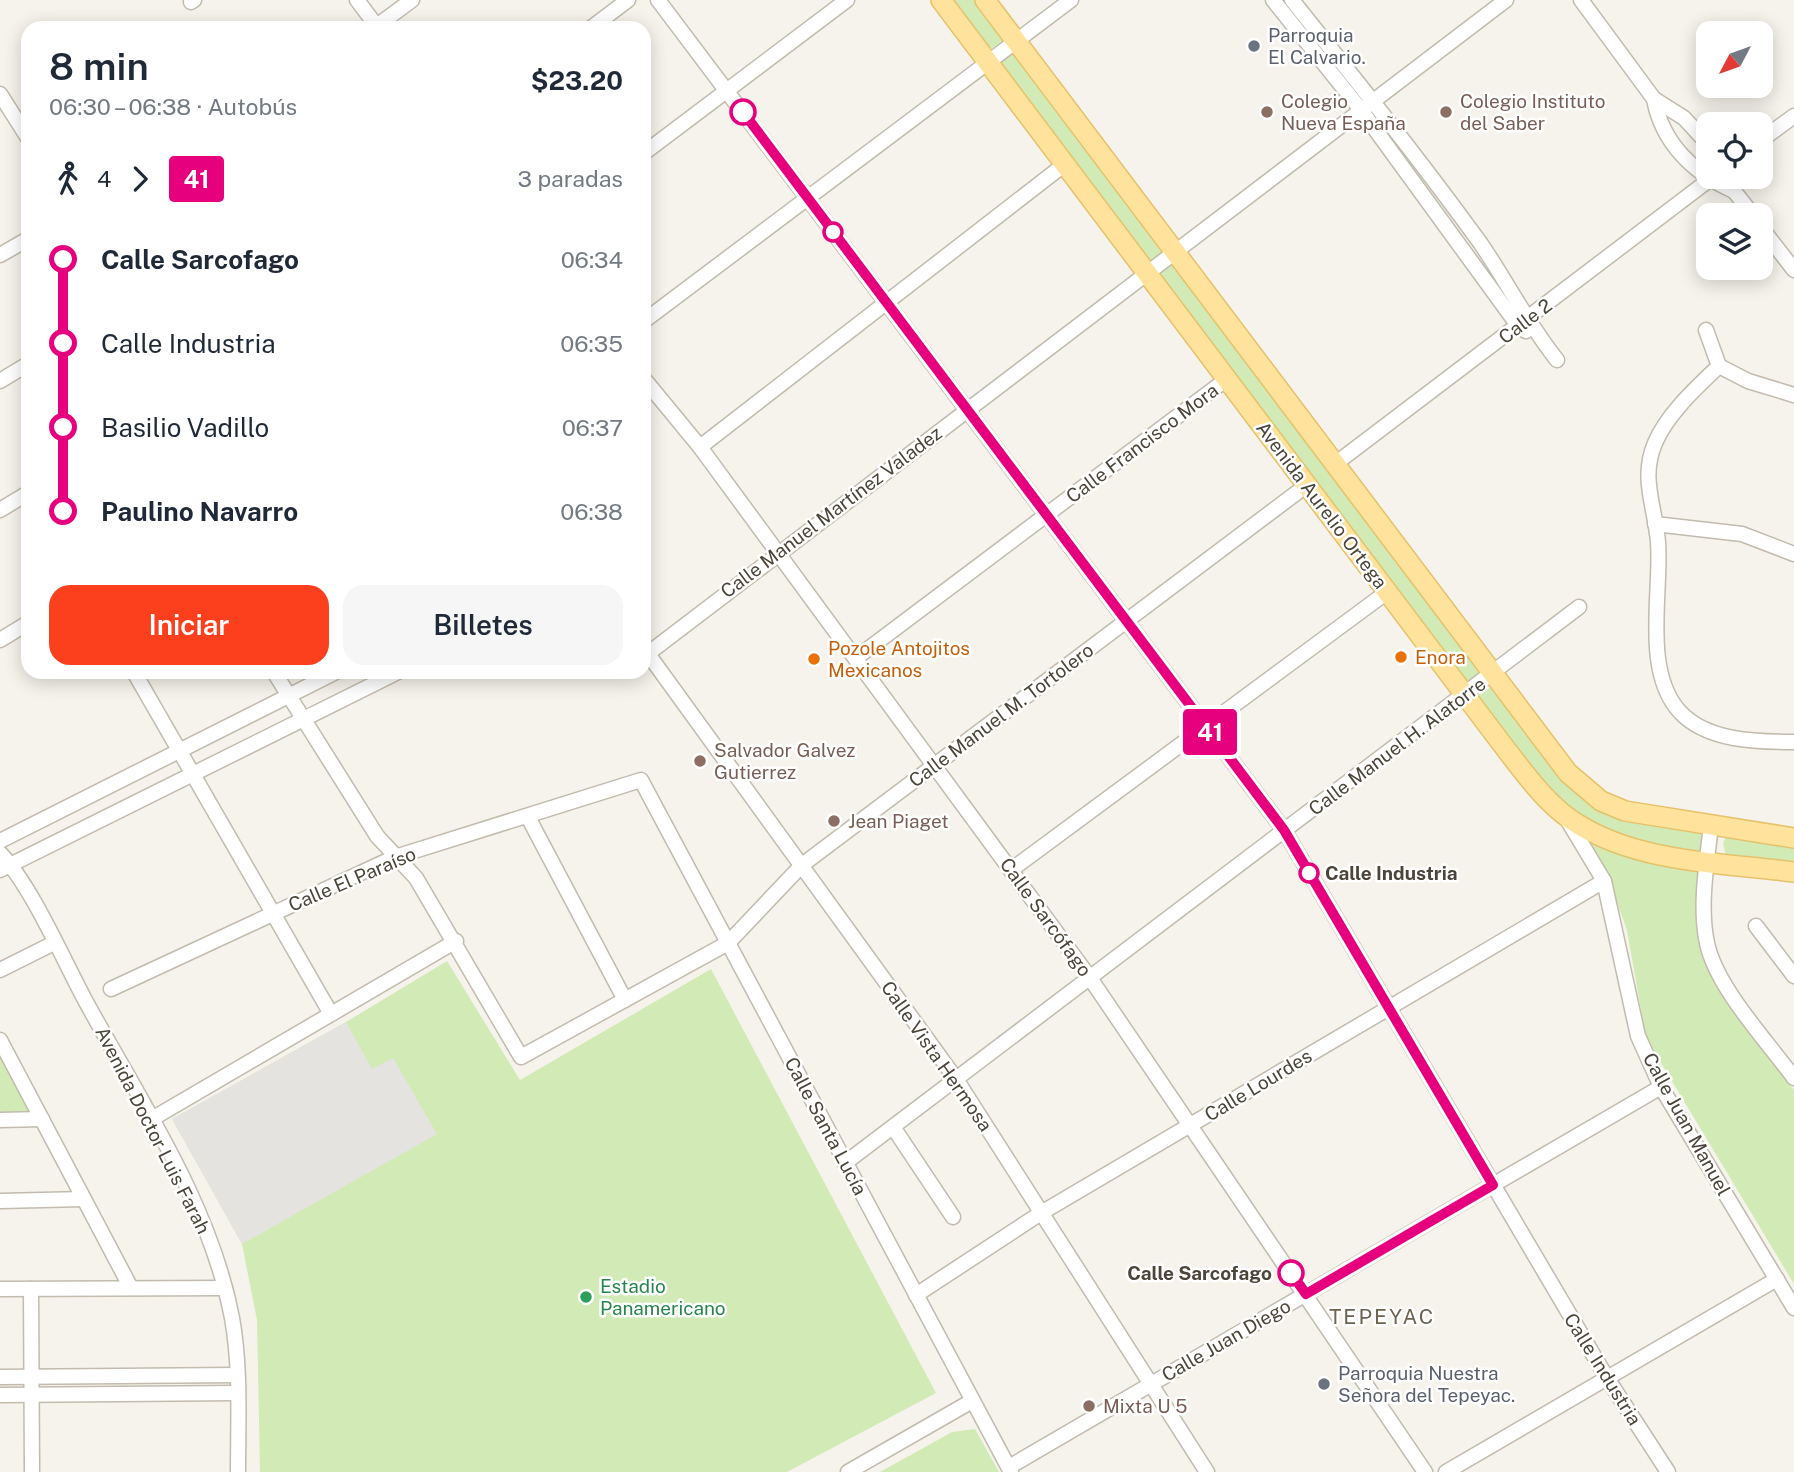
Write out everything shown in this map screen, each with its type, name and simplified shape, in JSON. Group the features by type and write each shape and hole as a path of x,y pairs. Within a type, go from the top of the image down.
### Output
{"main road":[{"name":"Avenida Aurelio Ortega","path":"941,0 1524,773 1563,814 1622,844 1707,860 1794,872"},
{"name":"Avenida Aurelio Ortega","path":"985,0 1567,773 1601,801 1625,811 1794,838"}],"street":[{"path":"357,0 372,21"},
{"path":"384,21 412,0"},
{"path":"600,21 628,0"},
{"name":"Calle Industria","path":"658,0 1284,830 1607,1378 1668,1472"},
{"path":"651,148 847,0"},
{"path":"651,316 1071,0"},
{"path":"1273,0 1367,106 1481,245 1524,322 1557,360"},
{"path":"1292,0 1367,106"},
{"name":"Calle Manuel Martínez Valadez","path":"651,651 1506,0"},
{"path":"1581,0 1654,99 1664,132 1696,163"},
{"path":"1,96 21,127"},
{"path":"1654,99 1684,118 1696,131"},
{"path":"1773,131 1794,116"},
{"path":"700,447 1065,164"},
{"name":"Calle 2","path":"1335,464 1697,189"},
{"path":"0,255 21,243"},
{"path":"1773,243 1794,270"},
{"path":"1706,330 1719,366 1748,381 1794,395"},
{"path":"1719,366 1698,386 1656,441 1648,464 1648,495 1658,542 1656,651 1665,683 1678,711 1703,730 1760,742 1794,742"},
{"path":"0,381 21,368"},
{"name":"Calle Francisco Mora","path":"856,658 1227,379"},
{"name":"Calle Sarcófago","path":"651,388 700,447 1090,978 1425,1472"},
{"name":"Calle Manuel M. Tortolero","path":"456,941 521,1057 728,943 802,865 1307,485"},
{"path":"0,510 21,498"},
{"path":"1655,524 1742,534 1794,554"},
{"path":"1011,870 1387,592"},
{"name":"Calle Manuel H. Alatorre","path":"845,1163 1284,830 1494,675 1579,607"},
{"path":"0,640 21,627"},
{"name":"Calle Vista Hermosa","path":"651,658 956,1079 1207,1472"},
{"path":"138,679 331,1014"},
{"path":"150,1120 456,941 416,878 395,857 362,815 278,679"},
{"path":"0,841 321,679"},
{"path":"5,867 193,775 379,679"},
{"name":"Calle El Paraíso","path":"111,989 395,857 641,780"},
{"name":"Calle Santa Lucía","path":"641,780 1010,1469"},
{"name":"Calle Juan Manuel","path":"1563,814 1604,881 1638,1036 1661,1087 1794,1308"},
{"path":"528,817 625,1000"},
{"path":"1711,825 1704,929 1715,965 1725,984 1794,1077"},
{"name":"Avenida Doctor Luis Farah","path":"0,853 5,867 54,943 205,1227 225,1287 232,1320 237,1375 238,1472"},
{"name":"Calle Lourdes","path":"916,1295 1041,1213 1604,881"},
{"path":"1756,926 1794,975"},
{"path":"0,970 54,943"},
{"path":"0,1040 131,1288"},
{"name":"Calle Juan Diego","path":"1010,1469 1661,1087"},
{"path":"0,1120 42,1119"},
{"path":"893,1127 953,1217"},
{"path":"0,1201 84,1199"},
{"path":"1446,1472 1777,1279"},
{"path":"0,1289 225,1287"},
{"path":"31,1289 32,1472"},
{"path":"0,1377 237,1375"},
{"path":"0,1395 237,1393"},
{"path":"848,1472 972,1401"}],"green space":[{"path":"950,0 984,0 1007,38 992,48 984,46"},
{"path":"1011,49 1172,250 1166,256 1159,260 1143,258 998,65"},
{"path":"1180,260 1488,668 1473,680 1461,680 1163,279 1161,273 1169,264"},
{"path":"1499,683 1602,802 1707,825 1704,851 1646,844 1581,819 1560,805 1477,695"},
{"path":"1582,831 1700,865 1721,988 1794,1090 1794,1284 1646,1038 1627,930 1604,868"},
{"path":"1728,832 1794,843 1794,867 1726,856 1723,843"},
{"path":"447,961 520,1080 711,969 936,1393 787,1472 260,1472 257,1320 242,1244 172,1119 346,1022"},
{"path":"0,1055 31,1112 0,1113"},
{"path":"975,1429 999,1472 880,1472 952,1432"}],"shaded area":[{"path":"346,1022 372,1069 393,1058 437,1134 242,1244 172,1119"}],"bus line":[{"name":"41","path":"743,112 1284,830 1493,1185 1306,1294 1291,1273"}],"place":[{"name":"Parroquia El Calvario.","path":"1254,46"},
{"name":"Colegio Nueva España","path":"1267,112"},
{"name":"Colegio Instituto del Saber","path":"1446,112"},
{"name":"Enora","path":"1401,657"},
{"name":"Pozole Antojitos Mexicanos","path":"814,659"},
{"name":"Salvador Galvez Gutierrez","path":"700,761"},
{"name":"Jean Piaget","path":"834,821"},
{"name":"Calle Industria","path":"1309,873"},
{"name":"Calle Sarcofago","path":"1291,1273"},
{"name":"Estadio Panamericano","path":"586,1297"},
{"name":"Parroquia Nuestra Señora del Tepeyac.","path":"1324,1384"},
{"name":"Mixta U 5","path":"1089,1406"}],"district":[{"name":"TEPEYAC","path":"1382,1316"}]}
